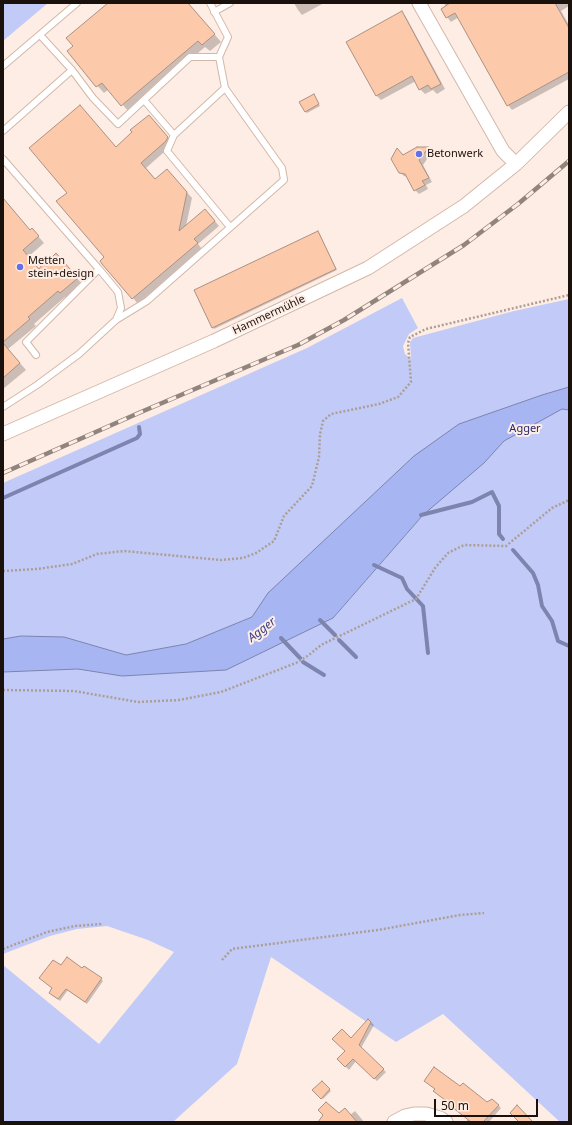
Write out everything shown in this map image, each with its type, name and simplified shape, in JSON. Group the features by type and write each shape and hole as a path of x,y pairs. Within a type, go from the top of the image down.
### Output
{"street":[{"path":"419,3 503,151 516,164"},
{"name":"Hammermühle","path":"3,434 214,341 368,268 464,206 516,164 569,112"},
{"path":"394,1122 405,1116 414,1114 426,1114 440,1118 446,1122"}],"lane":[{"path":"3,66 77,3"},
{"path":"3,407 37,385 79,354 116,320 147,301 284,180 282,168 225,88 219,57 228,37 210,3"},
{"path":"214,12 230,3"},
{"path":"40,35 72,70 93,98 118,124 190,57 219,57"},
{"path":"3,131 72,70"},
{"path":"225,88 174,135 167,151 230,227"},
{"path":"144,100 174,135"},
{"path":"3,159 118,292 121,308 116,320"},
{"path":"36,355 26,342 99,269"}],"path":[{"path":"3,571 37,569 72,564 97,554 124,551 221,560 243,558 256,553 274,541 284,516 312,486 319,456 320,434 323,421 331,414 379,404 398,397 411,382 408,343 410,337 426,329 569,295"},
{"path":"3,690 74,691 138,702 179,700 221,692 296,663 321,645 416,599 436,568 448,553 464,545 506,546 552,508 569,500"},
{"path":"222,960 232,949 378,930 460,915 484,913"},
{"path":"3,949 46,932 75,926 102,924"}],"green space":[{"path":"3,3 48,3 3,41"},
{"path":"402,298 418,328 409,334 403,346 405,354 411,359 410,342 413,338 514,311 569,299 569,1122 560,1122 443,1014 396,1042 271,957 237,1064 173,1122 3,1122 3,965 99,1044 174,952 148,940 107,926 77,929 50,936 3,954 3,483 307,348","holes":["435,483 448,492 423,515 333,618"]}],"water":[{"name":"Agger","path":"569,387 569,410 562,409 504,441 484,463 423,515 333,618 226,670 122,676 78,669 3,672 3,639 21,636 64,637 126,655 186,644 252,617 268,593 414,456 459,424"}],"building":[{"path":"108,3 188,3 215,34 202,45 198,41 121,106 102,83 96,87 67,51 73,46 66,38"},
{"path":"450,3 555,3 569,28 569,72 507,106 455,13 446,18 441,9"},
{"path":"402,11 441,84 431,89 428,85 419,90 412,76 376,96 346,42"},
{"path":"314,94 319,104 305,112 299,102"},
{"path":"80,105 116,147 132,132 130,130 149,115 168,137 166,141 141,163 155,179 167,169 187,192 179,231 205,209 215,221 194,239 198,243 132,299 100,261 104,257 56,201 67,193 29,148"},
{"path":"417,147 429,147 419,160 429,178 422,181 425,185 414,191 405,174 399,173 391,159 397,148 403,155"},
{"name":"Metten stein+design","path":"3,198 30,230 32,228 39,236 23,250 39,269 47,258 51,258 56,253 78,278 60,293 58,291 28,317 30,319 3,342"},
{"path":"318,231 336,269 212,328 194,290"},
{"path":"3,343 20,363 3,378"},
{"path":"67,957 82,968 84,966 102,978 85,1002 66,989 58,999 49,993 52,988 39,978 53,960 61,965"},
{"path":"368,1019 371,1022 359,1045 384,1069 374,1079 353,1059 345,1067 337,1059 345,1051 332,1039 342,1029 351,1038"},
{"path":"434,1067 460,1086 463,1083 487,1102 492,1099 499,1105 483,1122 471,1122 433,1091 435,1089 424,1081"},
{"path":"322,1081 330,1089 321,1099 312,1090"},
{"path":"326,1102 339,1113 345,1108 357,1122 318,1122 323,1115 318,1110"},
{"path":"517,1105 533,1122 519,1122 510,1113"}],"waterway":[{"path":"3,498 137,438 140,434 139,427"},
{"path":"421,515 472,502 492,492 499,506 499,534 503,539"},
{"path":"513,550 533,573 538,585 542,606 552,621 558,641 569,646"},
{"path":"374,565 402,578 407,589 423,606 428,653"},
{"path":"320,620 335,635"},
{"path":"281,638 300,658"},
{"path":"339,640 356,657"},
{"path":"303,662 324,675"}],"railway":[{"path":"3,473 298,345 344,320 464,245 518,204 569,161"}],"place":[{"name":"Betonwerk","path":"419,154"},
{"name":"Metten stein+design","path":"20,267"}]}
